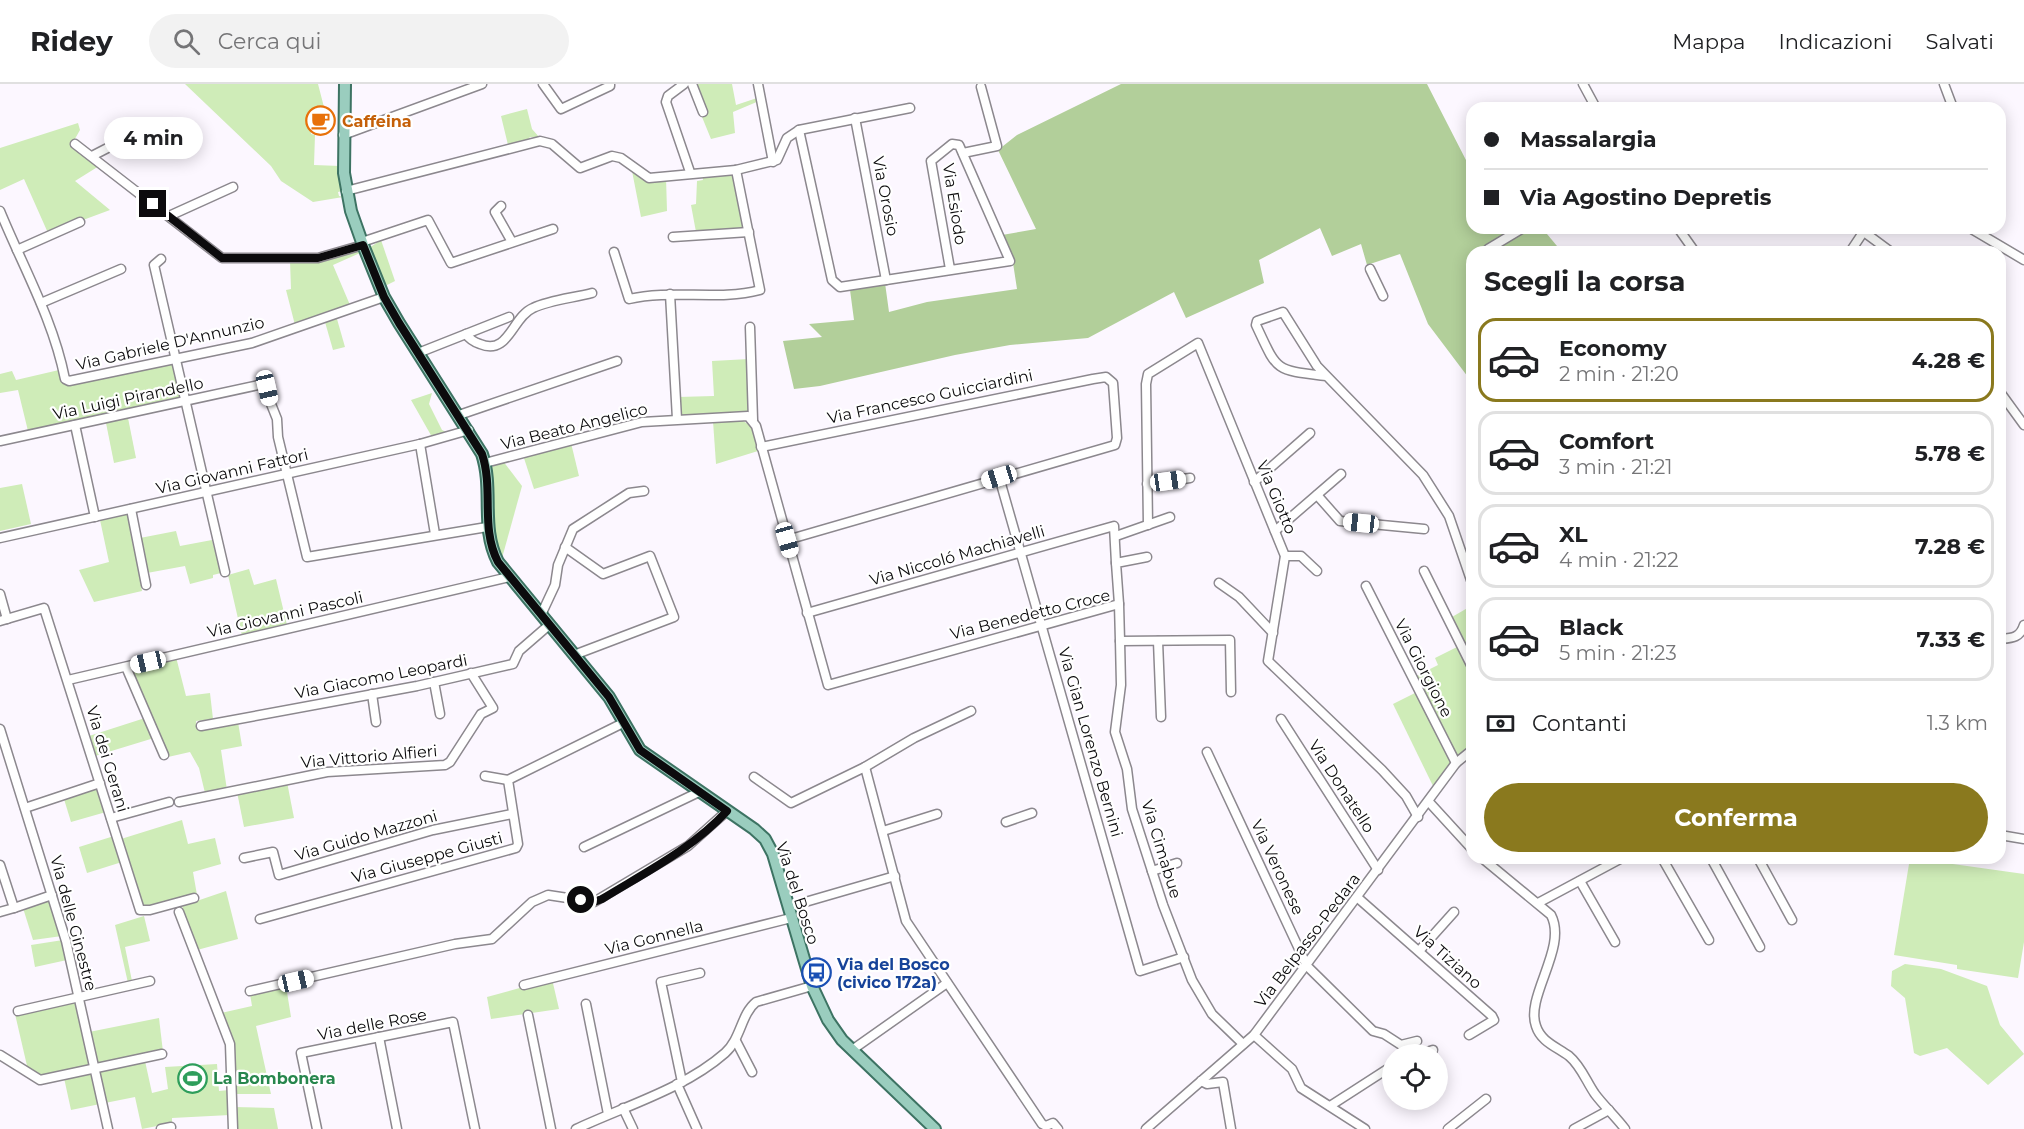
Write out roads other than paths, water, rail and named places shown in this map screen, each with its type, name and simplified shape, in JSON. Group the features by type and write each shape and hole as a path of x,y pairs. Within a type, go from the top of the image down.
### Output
{"main road":[{"name":"Via del Bosco","path":"345,84 343,135 346,190 362,244 384,297 469,430 485,463 488,488 487,526 493,553 509,577 609,697 634,743 647,756 754,829 769,845 812,986 828,1020 852,1050 935,1129"}],"street":[{"path":"343,135 482,84"},
{"path":"543,84 561,109 610,84"},
{"path":"684,84 668,96 666,102 690,172"},
{"path":"692,84 703,112"},
{"path":"758,84 773,162"},
{"path":"963,153 997,146 981,86 990,84"},
{"path":"1582,84 1592,102"},
{"path":"1944,84 1951,102"},
{"path":"346,190 540,141 552,144 580,168 612,156 621,158 650,178 690,172 736,170 773,162 779,158 787,138 799,130 910,108"},
{"name":"Via Orosio","path":"855,118 886,280"},
{"path":"92,156 154,124"},
{"path":"799,130 832,280 840,287 950,269"},
{"path":"75,144 222,258 318,258 428,220 451,263 553,229"},
{"name":"Via Esiodo","path":"952,144 960,145 963,153 1010,261 950,269 931,161 952,144"},
{"path":"614,252 629,299 654,293 760,290 736,170"},
{"path":"169,216 234,187"},
{"path":"501,206 495,212 512,242"},
{"name":"Via Gabriele D'Annunzio","path":"0,211 3,226 17,250 41,303 60,350 65,379 69,381 252,343 384,297"},
{"path":"17,250 80,222"},
{"path":"673,237 749,232"},
{"path":"1493,246 1513,234"},
{"path":"1870,234 1884,246"},
{"path":"1980,234 2000,246"},
{"path":"2006,249 2024,260"},
{"path":"161,259 154,265 225,572"},
{"path":"41,303 121,269"},
{"path":"1370,269 1383,296"},
{"path":"466,334 473,341 485,346 499,345 531,309 592,293"},
{"path":"670,294 676,419"},
{"path":"1326,376 1282,369 1274,363 1256,325 1257,321 1283,312 1326,376 1422,475 1449,516 1466,566"},
{"path":"418,353 509,317"},
{"path":"750,327 753,420 807,613"},
{"name":"Via Giotto","path":"1148,525 1146,384 1148,374 1198,344 1285,556 1268,661 1382,770 1406,796 1418,817"},
{"path":"459,415 617,361"},
{"name":"Via Francesco Guicciardini","path":"761,447 1106,376 1113,383 1117,438 1115,446 999,477"},
{"name":"Via Luigi Pirandello","path":"0,441 263,384 277,419 287,474"},
{"path":"2006,400 2024,425"},
{"name":"Via Beato Angelico","path":"485,463 642,422 742,415 753,420"},
{"path":"75,426 95,517"},
{"name":"Via Giovanni Fattori","path":"0,538 420,444 469,430"},
{"path":"1254,482 1310,432"},
{"path":"420,444 435,534"},
{"path":"287,474 307,557 487,526"},
{"path":"1275,531 1341,474"},
{"path":"787,540 999,477"},
{"name":"Via Gian Lorenzo Bernini","path":"999,477 1140,971 1185,957"},
{"path":"1147,484 1190,478"},
{"path":"541,615 555,585 558,565 573,529 629,493 644,491"},
{"path":"1317,495 1340,521 1424,529"},
{"path":"131,509 146,585"},
{"path":"1119,604 1116,536 1170,518"},
{"name":"Via Niccoló Machiavelli","path":"807,613 1114,526 1116,536"},
{"path":"565,547 603,574 650,556 675,616 574,655"},
{"path":"1285,556 1298,555 1317,571"},
{"path":"1116,563 1147,557"},
{"path":"1424,572 1466,655"},
{"name":"Via Giovanni Pascoli","path":"68,680 509,577"},
{"path":"1219,583 1239,597 1272,633"},
{"name":"Via Giorgione","path":"1366,586 1456,763"},
{"path":"0,594 3,620"},
{"name":"Via Benedetto Croce","path":"807,613 828,685 1119,604 1120,641"},
{"name":"Via dei Gerani","path":"3,620 44,608 140,910 144,911 194,898"},
{"name":"Via Giacomo Leopardi","path":"201,726 434,682 513,664 519,651 549,625"},
{"path":"2006,639 2015,638 2022,633 2024,625"},
{"path":"1120,641 1230,640 1231,692"},
{"name":"Via Cimabue","path":"1120,641 1121,685 1115,732 1127,769 1132,809 1152,872 1192,980 1212,1014 1243,1044"},
{"path":"1158,641 1161,717"},
{"path":"126,667 164,755"},
{"name":"Via Vittorio Alfieri","path":"179,802 327,772 445,765 450,762 481,714 493,708 471,673"},
{"path":"434,682 440,714"},
{"path":"372,694 376,722"},
{"path":"754,777 791,803 865,767 914,738 971,711"},
{"name":"Via Donatello","path":"1281,719 1378,870"},
{"path":"485,776 508,780 623,723"},
{"name":"Via delle Ginestre","path":"0,729 66,940 108,1129"},
{"name":"Via Veronese","path":"1208,752 1307,966 1373,1031 1384,1034 1401,1045 1417,1041"},
{"name":"Via Belpasso-Pedara","path":"1146,1129 1254,1035 1358,898 1456,763 1466,755"},
{"path":"865,767 906,921 1042,1124 1046,1126 1053,1123 1058,1129"},
{"name":"Via Giuseppe Giusti","path":"260,919 516,848 518,844 508,780"},
{"path":"25,808 100,783"},
{"path":"585,847 699,792"},
{"path":"111,818 169,802"},
{"path":"1429,802 1466,842"},
{"path":"250,991 455,944 492,939 532,902 548,895 594,902 688,846 727,811"},
{"path":"1006,822 1032,813"},
{"name":"Via Guido Mazzoni","path":"244,858 273,852 279,875 433,830 512,814"},
{"path":"883,831 937,814"},
{"path":"2006,836 2024,839"},
{"path":"1152,872 1178,863"},
{"path":"1489,864 1551,915 1555,932 1544,983 1535,1004 1535,1025 1546,1041 1574,1061 1625,1129"},
{"path":"1538,903 1611,864"},
{"path":"1665,864 1709,940"},
{"path":"1714,864 1760,947"},
{"path":"1761,864 1792,920"},
{"path":"0,865 14,908"},
{"name":"Via Gonnella","path":"524,985 790,912 895,876"},
{"path":"1580,881 1615,942"},
{"path":"0,912 52,895"},
{"name":"Via Tiziano","path":"1358,898 1492,1016 1494,1020 1469,1035"},
{"path":"179,912 230,1044 233,1129"},
{"path":"1419,951 1454,912"},
{"path":"697,1129 679,1083 661,982 700,972"},
{"path":"18,1011 150,981"},
{"path":"852,1050 947,983"},
{"path":"576,1129 679,1083 718,1059 736,1041 750,1009 756,1002 812,986"},
{"path":"586,1004 609,1114"},
{"path":"528,1015 551,1129"},
{"name":"Via delle Rose","path":"317,1129 302,1053 453,1022 475,1129"},
{"path":"1254,1035 1292,1069 1301,1088 1365,1129"},
{"path":"379,1037 396,1129"},
{"path":"736,1041 752,1072"},
{"path":"0,1055 40,1080 162,1054"},
{"path":"1330,1106 1382,1072"},
{"path":"1201,1081 1207,1084 1223,1082 1231,1129"},
{"path":"1448,1129 1486,1099"},
{"path":"623,1107 633,1129"},
{"path":"1574,1129 1609,1110"},
{"path":"161,1129 171,1127"}],"place":[{"name":"Caffeina","path":"321,121"},
{"name":"Via del Bosco (civico 172a)","path":"816,973"},
{"name":"La Bombonera","path":"192,1078"}]}
